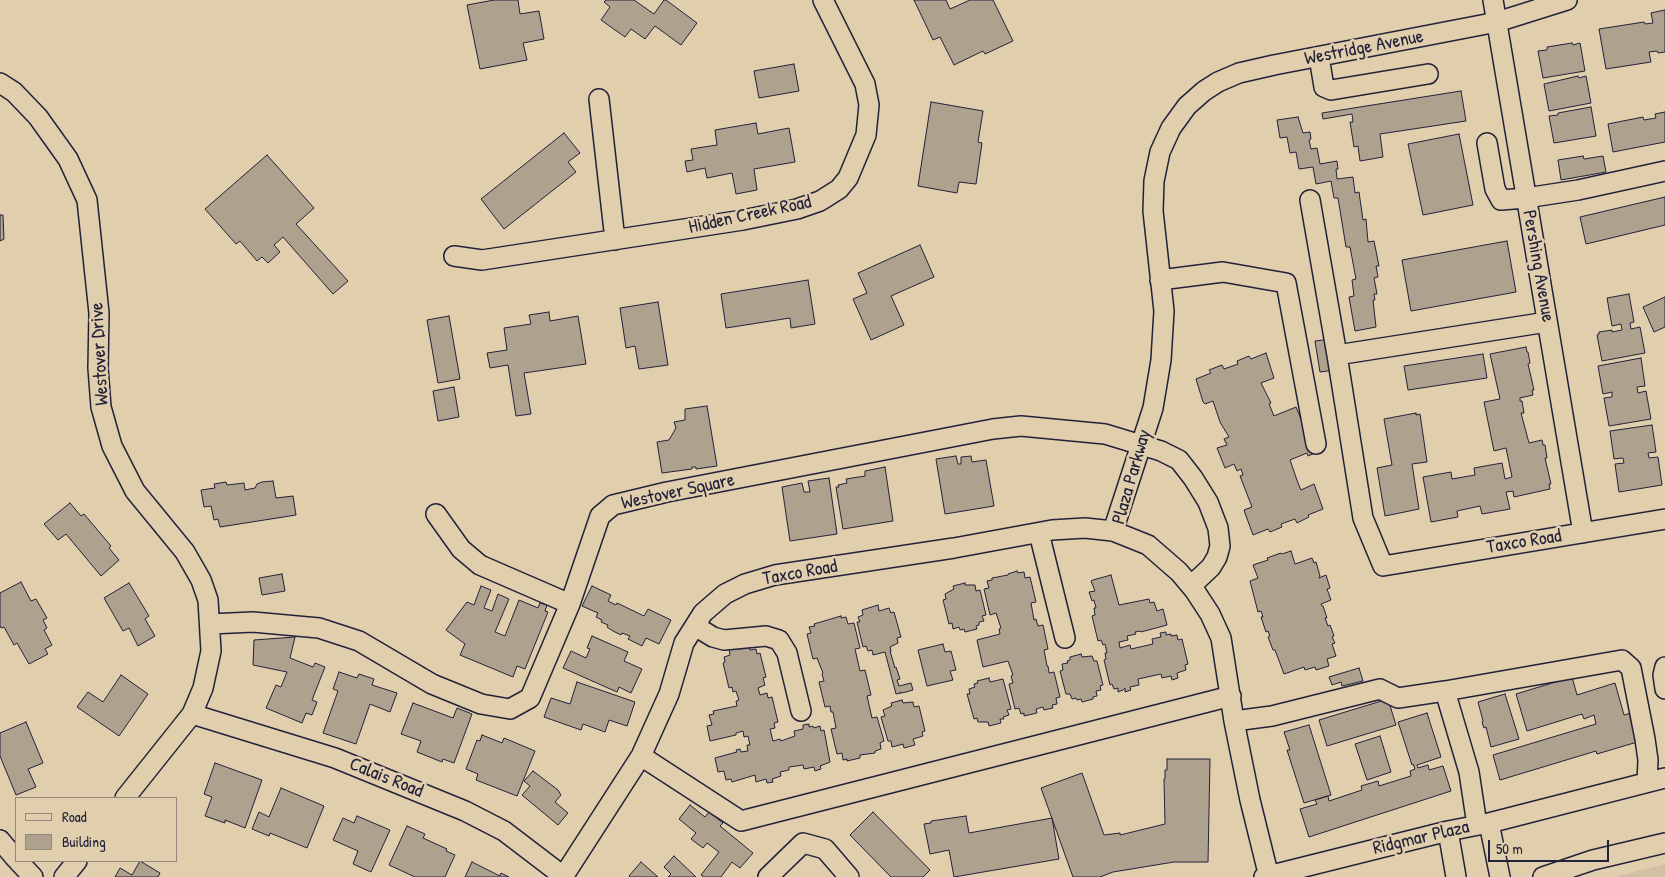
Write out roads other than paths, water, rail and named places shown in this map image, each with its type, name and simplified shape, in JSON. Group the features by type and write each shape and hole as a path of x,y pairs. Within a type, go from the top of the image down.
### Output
{"street":[{"name":"Hidden Creek Road","path":"454,256 482,260 743,220 797,209 820,201 839,189 848,178 866,134 869,105 865,84 823,0"},
{"name":"Pershing Avenue","path":"1493,0 1583,532"},
{"name":"Westridge Avenue","path":"1176,121 1198,96 1218,82 1239,73 1497,22 1567,0"},
{"path":"1319,57 1324,87 1331,90 1428,74"},
{"name":"Westover Drive","path":"0,83 14,92 38,117 68,159 87,200 94,248 99,313 98,368 101,407 112,446 135,491 185,552 201,580 208,600 211,650 203,688 192,714 126,797"},
{"path":"599,99 615,240"},
{"name":"Plaza Parkway","path":"1176,121 1160,152 1154,181 1153,211 1164,311 1161,360 1153,408 1113,531 1148,546 1179,572 1210,614 1222,638 1234,721 1267,876"},
{"path":"1487,143 1495,189 1501,200 1578,190 1665,171"},
{"path":"1310,200 1337,354 1547,322"},
{"path":"1160,280 1223,272 1286,283 1316,444"},
{"name":"Taxco Road","path":"1337,354 1363,518 1383,566 1665,519"},
{"name":"Westover Square","path":"210,624 253,622 319,628 359,641 432,684 481,704 510,709 530,698 570,604 600,516 613,506 668,492 993,429 1021,426 1105,434 1161,451 1179,460 1194,478 1208,502 1218,528 1220,546 1217,557 1211,567 1191,586"},
{"path":"436,514 461,549 480,565 570,604"},
{"name":"Taxco Road","path":"563,877 641,756 669,694 684,643 703,613 726,594 745,584 775,575 1039,533 1085,528 1113,531"},
{"path":"1039,533 1065,638"},
{"path":"695,626 713,637 724,640 766,636 779,640 786,653 801,711"},
{"path":"1234,721 1261,717 1380,689 1398,698 1622,660 1631,668 1648,760 1656,780"},
{"path":"1665,667 1663,675 1665,689"},
{"path":"1445,691 1500,877"},
{"path":"641,756 741,821 1231,696"},
{"name":"Calais Road","path":"192,714 335,758 465,810 504,831 563,877"},
{"name":"Ridgmar Plaza","path":"1267,876 1656,780"},
{"path":"1448,831 1456,877"},
{"path":"0,840 15,858"},
{"path":"768,877 803,843 825,849 849,877"},
{"path":"1543,877 1594,860 1665,843"},
{"path":"19,862 33,877"},
{"path":"64,877 76,862"}]}
